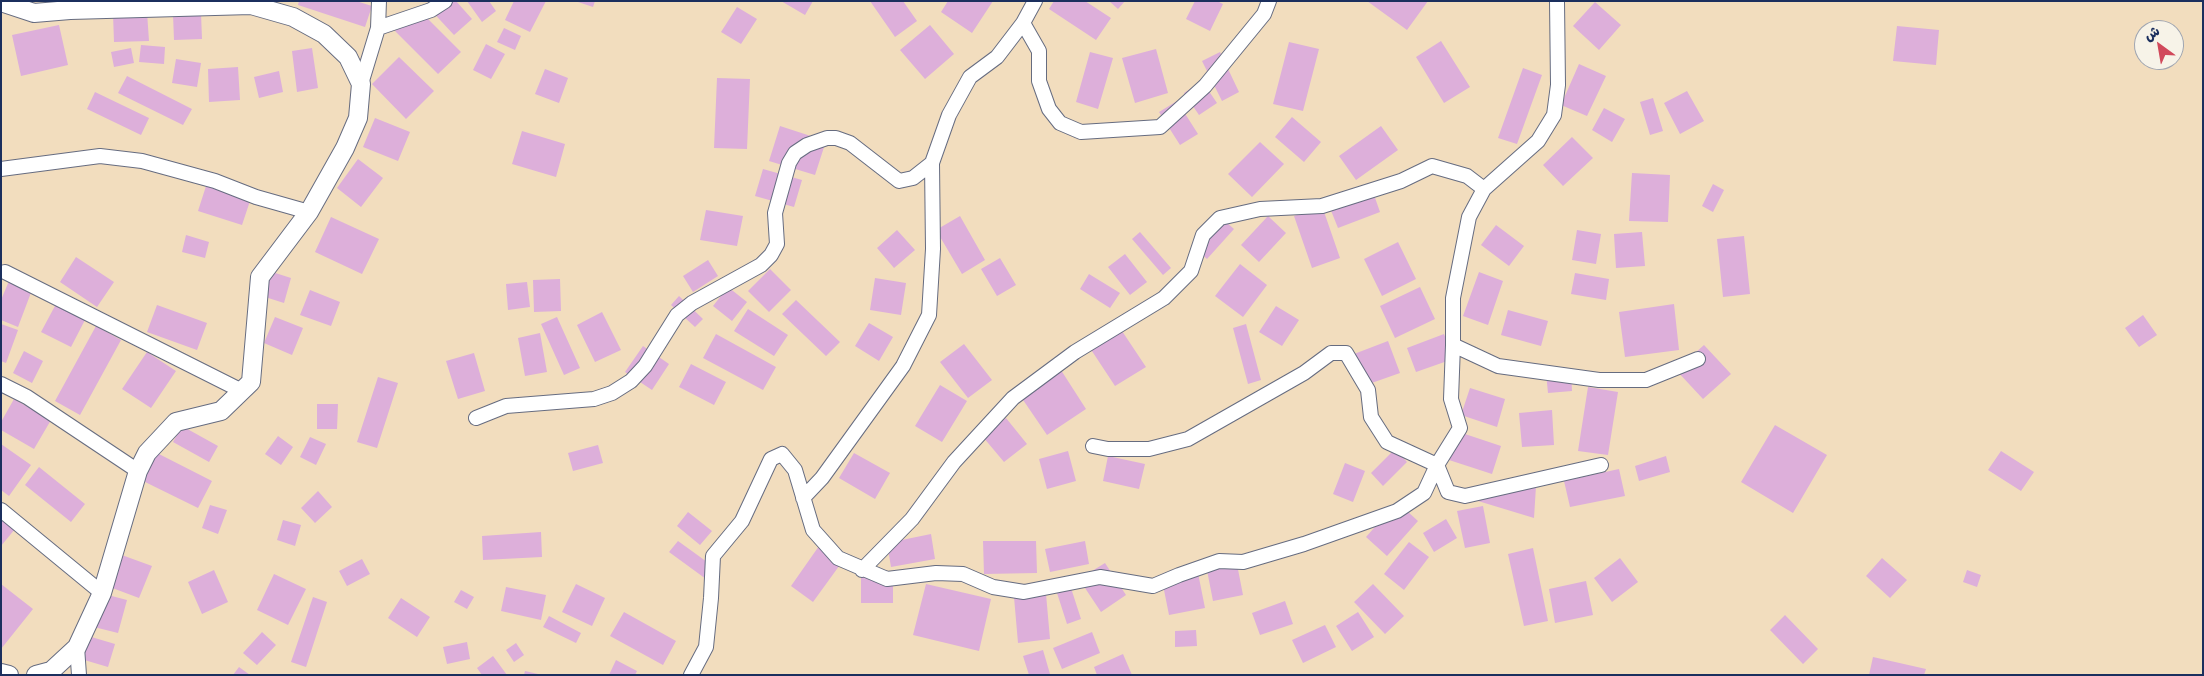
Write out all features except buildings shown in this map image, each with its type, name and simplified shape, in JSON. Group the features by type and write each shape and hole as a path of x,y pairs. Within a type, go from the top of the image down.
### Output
{"street":[{"path":"36,675 52,671 77,648 102,593 138,471 147,453 176,422 221,411 251,382 260,277 309,212 345,148 358,118 361,84 378,28 379,1"},
{"path":"378,28 430,10 445,1"},
{"path":"803,498 822,478 903,366 929,315 933,250 932,164 950,115 970,77 996,57 1024,24 1035,1"},
{"path":"1024,24 1040,51 1039,81 1049,109 1060,123 1081,132 1160,127 1205,86 1264,14 1268,1"},
{"path":"691,675 706,647 712,598 713,556 742,521 771,459 782,454 795,470 813,530 838,558 862,570 887,579 936,573 963,574 993,587 1024,592 1100,577 1153,586 1219,561 1243,562 1304,544 1397,511 1424,493 1437,465 1460,428 1451,399 1453,298 1469,217 1484,189 1538,141 1554,115 1558,84 1557,1"},
{"path":"1,2 34,13 70,10 251,5 293,17 324,34 348,57 361,84"},
{"path":"476,418 506,406 594,399 612,393 631,381 645,366 677,315 692,303 761,265 772,256 777,244 776,213 789,163 795,153 807,145 827,138 836,138 850,143 899,181 913,178 932,164"},
{"path":"1,169 100,156 142,161 215,181 256,197 309,212"},
{"path":"862,570 912,519 954,462 1013,398 1074,352 1164,298 1191,271 1203,235 1220,218 1260,209 1322,206 1401,181 1432,166 1467,176 1484,189"},
{"path":"5,272 242,391"},
{"path":"1453,345 1498,366 1599,380 1646,380 1698,359"},
{"path":"1092,446 1108,449 1149,449 1188,438 1296,378 1331,353 1346,353 1368,390 1371,417 1386,442 1437,465 1448,492 1465,496 1600,464"},
{"path":"1,384 27,397 138,471"},
{"path":"1,510 102,593"},
{"path":"77,648 79,675"},
{"path":"1,673 9,675"}]}
